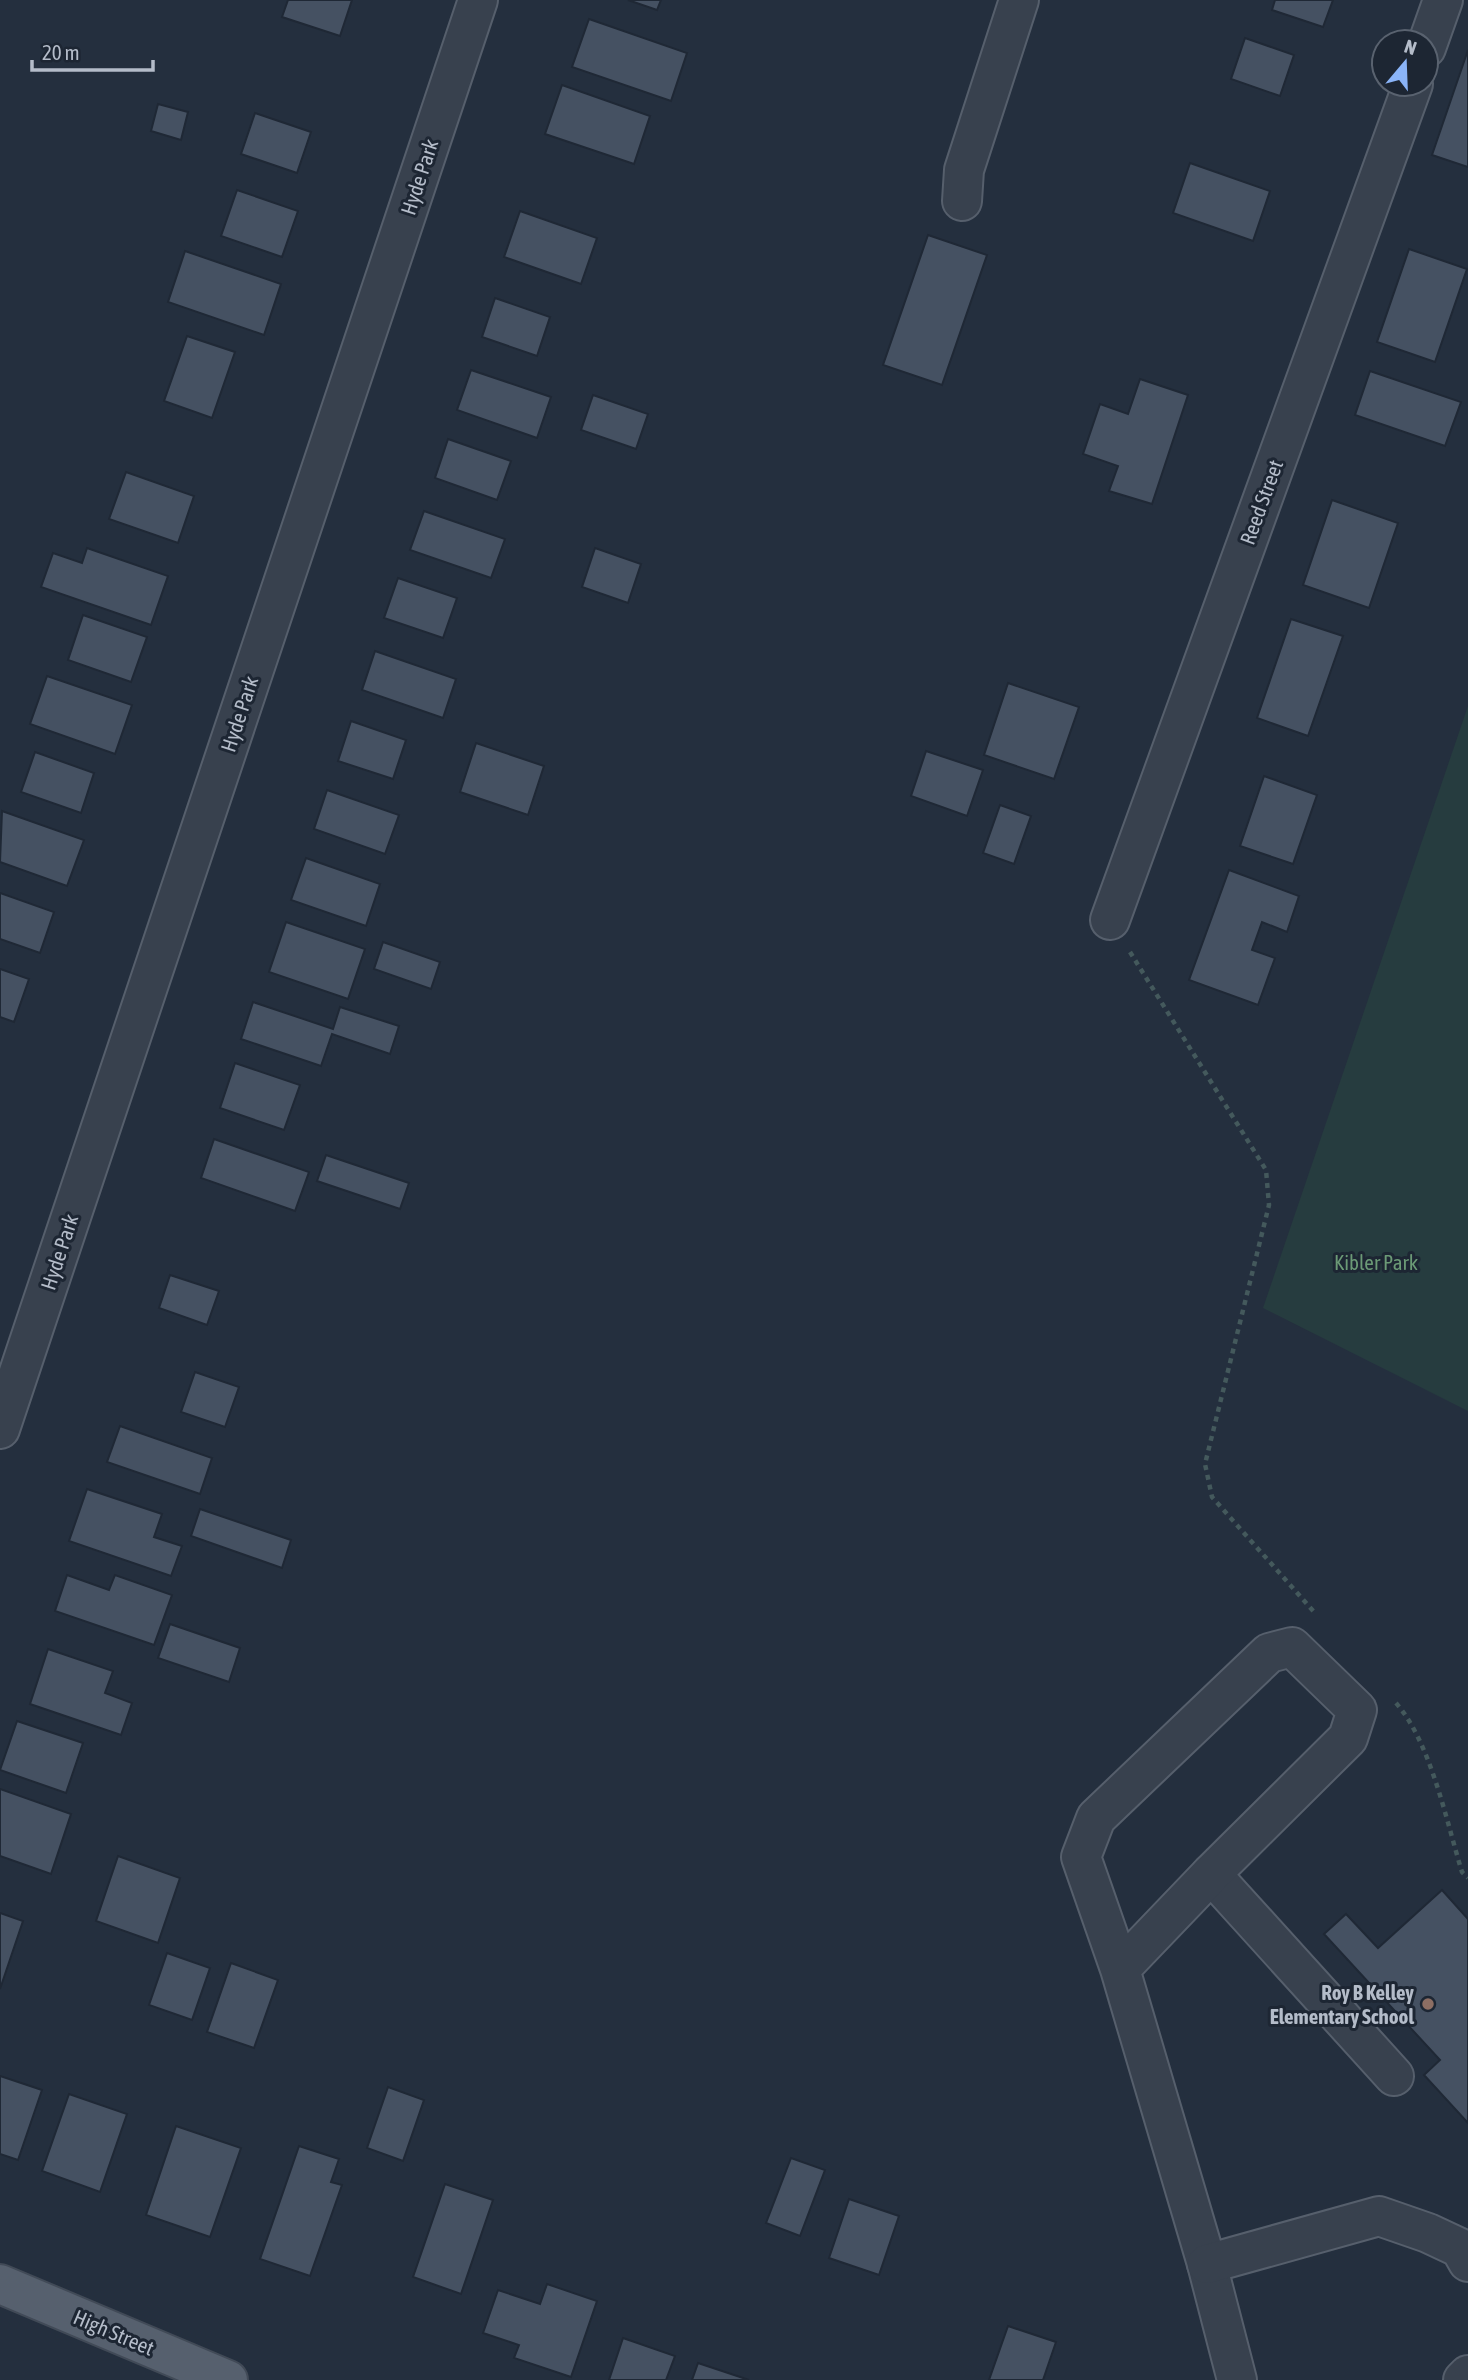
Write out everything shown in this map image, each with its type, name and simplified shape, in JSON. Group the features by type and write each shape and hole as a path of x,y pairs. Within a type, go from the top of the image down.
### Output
{"main road":[{"name":"High Street","path":"0,2284 228,2380"}],"street":[{"name":"Hyde Park","path":"0,1429 478,0"},
{"path":"962,201 964,170 1019,0"},
{"path":"1433,28 1443,0"},
{"name":"Reed Street","path":"1110,920 1408,98"},
{"path":"1120,1969 1210,1874 1348,1738 1357,1710 1292,1647 1269,1653 1096,1818 1082,1857 1120,1969 1207,2264 1237,2380"},
{"path":"1210,1874 1394,2076"},
{"path":"1207,2264 1379,2216 1428,2233 1460,2248 1468,2262"},
{"path":"1463,2380 1468,2375"}],"path":[{"path":"1110,920 1266,1170 1269,1205 1205,1464 1212,1497 1320,1618"},
{"path":"1390,1697 1408,1716 1420,1738 1462,1872 1468,1878"}],"green space":[{"name":"Kibler Park","path":"1468,706 1468,1411 1263,1308"}],"building":[{"path":"288,0 352,0 340,36 282,17"},
{"path":"628,0 661,0 657,10"},
{"path":"1275,0 1333,0 1323,27 1272,10"},
{"path":"589,19 687,53 671,101 572,67"},
{"path":"1245,38 1294,55 1280,96 1231,79"},
{"path":"1468,50 1468,167 1432,155"},
{"path":"562,85 650,116 634,164 545,134"},
{"path":"158,104 188,112 181,140 151,131"},
{"path":"255,113 311,132 297,173 241,154"},
{"path":"1190,163 1270,191 1253,241 1173,213"},
{"path":"237,190 298,211 282,257 221,236"},
{"path":"520,211 597,238 581,284 504,257"},
{"path":"928,235 987,255 942,385 883,365"},
{"path":"1409,249 1467,269 1435,362 1377,342"},
{"path":"185,251 281,284 264,335 168,302"},
{"path":"495,298 550,317 537,356 482,337"},
{"path":"187,336 235,352 212,418 164,401"},
{"path":"471,370 551,397 537,438 457,410"},
{"path":"1370,371 1461,402 1445,446 1355,415"},
{"path":"1140,379 1188,395 1152,504 1109,491 1118,466 1083,454 1100,404 1128,414"},
{"path":"593,395 648,414 636,449 581,430"},
{"path":"448,439 511,461 497,500 435,478"},
{"path":"126,472 194,496 178,543 109,519"},
{"path":"1332,500 1398,523 1369,608 1303,585"},
{"path":"424,511 505,539 491,578 410,550"},
{"path":"87,548 168,576 151,625 41,587 53,553 82,563"},
{"path":"595,548 641,564 628,603 582,587"},
{"path":"398,578 457,598 443,638 384,618"},
{"path":"83,615 147,637 131,682 68,660"},
{"path":"1291,619 1343,636 1308,736 1257,718"},
{"path":"375,651 456,679 443,718 362,690"},
{"path":"47,676 132,705 115,754 30,724"},
{"path":"1008,683 1079,707 1054,779 984,755"},
{"path":"351,721 406,740 393,779 338,761"},
{"path":"476,743 544,766 528,815 460,792"},
{"path":"926,751 983,770 967,816 911,796"},
{"path":"35,752 94,773 81,813 21,792"},
{"path":"1264,776 1317,795 1293,864 1240,846"},
{"path":"327,790 399,815 385,854 314,829"},
{"path":"1000,805 1031,816 1014,864 983,853"},
{"path":"2,811 84,840 67,886 0,862"},
{"path":"306,858 380,884 366,926 291,900"},
{"path":"1229,870 1299,896 1287,932 1262,922 1252,950 1275,958 1258,1005 1189,980"},
{"path":"0,893 54,912 40,953 0,939"},
{"path":"286,922 365,949 348,999 269,972"},
{"path":"383,942 440,962 431,989 374,969"},
{"path":"0,969 29,979 14,1022 0,1017"},
{"path":"253,1002 333,1029 340,1007 399,1026 390,1054 332,1034 321,1066 241,1039"},
{"path":"235,1063 300,1085 284,1130 220,1108"},
{"path":"214,1139 309,1172 295,1211 201,1178"},
{"path":"326,1155 409,1183 400,1209 317,1181"},
{"path":"170,1275 219,1291 207,1325 159,1308"},
{"path":"195,1372 239,1387 225,1427 181,1412"},
{"path":"120,1426 212,1458 200,1494 107,1462"},
{"path":"87,1489 162,1514 154,1537 182,1546 171,1576 69,1541"},
{"path":"200,1509 291,1540 282,1568 191,1536"},
{"path":"67,1575 109,1590 115,1575 172,1595 154,1645 55,1611"},
{"path":"170,1624 240,1648 229,1682 158,1658"},
{"path":"48,1649 113,1671 105,1693 132,1703 121,1735 30,1704"},
{"path":"17,1721 83,1743 66,1793 0,1770"},
{"path":"0,1789 71,1814 51,1874 0,1856"},
{"path":"118,1856 180,1878 158,1943 96,1921"},
{"name":"Roy B Kelley Elementary School","path":"1442,1890 1468,1919 1468,2123 1424,2075 1440,2060 1324,1934 1346,1914 1378,1948"},
{"path":"0,1913 23,1921 0,1989"},
{"path":"167,1953 210,1968 192,2020 149,2005"},
{"path":"231,1963 278,1980 254,2048 207,2032"},
{"path":"0,2076 42,2090 18,2160 0,2154"},
{"path":"388,2087 424,2100 403,2161 367,2148"},
{"path":"69,2094 127,2114 100,2192 42,2171"},
{"path":"176,2126 241,2148 210,2237 146,2215"},
{"path":"299,2146 339,2159 331,2182 342,2185 310,2276 260,2259"},
{"path":"791,2158 825,2170 800,2236 766,2223"},
{"path":"445,2184 493,2200 461,2294 413,2277"},
{"path":"849,2199 899,2216 879,2275 829,2258"},
{"path":"547,2284 597,2301 571,2377 514,2358 519,2345 483,2333 498,2290 540,2304"},
{"path":"1008,2326 1056,2342 1043,2380 989,2380"},
{"path":"623,2338 675,2356 666,2380 609,2380"},
{"path":"698,2363 749,2380 692,2380"}],"place":[{"name":"Roy B Kelley Elementary School","path":"1428,2004"}]}
